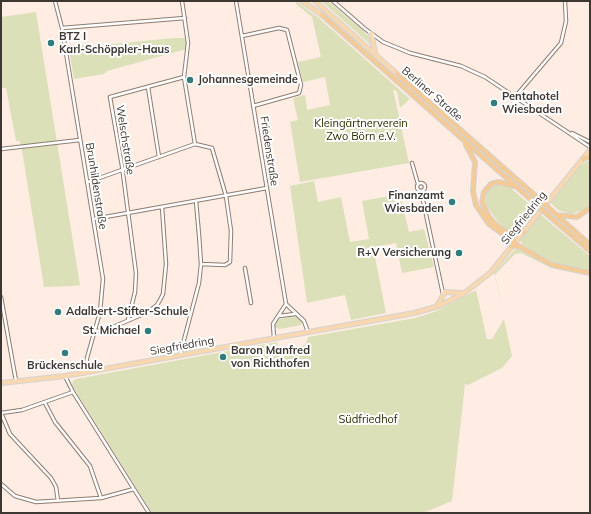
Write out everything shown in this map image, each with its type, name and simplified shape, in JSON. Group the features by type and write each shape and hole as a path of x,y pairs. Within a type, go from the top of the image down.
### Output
{"highway":[{"name":"Berliner Straße","path":"322,15 458,136"},
{"name":"Berliner Straße","path":"397,74 557,215"},
{"path":"458,136 590,251"},
{"path":"458,136 470,150 475,162 473,191 476,205 489,224 515,243"},
{"path":"583,159 590,156"},
{"path":"515,243 514,239 489,217 484,206 483,195 486,188 494,183 503,182 517,187"},
{"path":"557,215 577,217 590,208"},
{"path":"557,215 590,245"},
{"path":"508,234 524,232"},
{"path":"511,248 517,245 552,265 590,273"}],"main road":[{"path":"302,1 322,15"},
{"name":"Berliner Straße","path":"306,1 322,15"},
{"name":"Berliner Straße","path":"315,1 397,74"},
{"path":"371,34 376,56"},
{"name":"Siegfriedring","path":"1,383 65,376 414,313 435,307 447,296 460,296 491,272 590,149"}],"street":[{"name":"Brunhildenstraße","path":"55,1 62,28 88,182 103,284 102,303 86,358 85,372"},
{"path":"182,1 188,47 184,77 195,144"},
{"name":"Friedenstraße","path":"236,1 286,304"},
{"path":"333,1 371,34 401,50 469,69 485,77 566,130 590,149"},
{"path":"515,97 561,43 566,21 565,1"},
{"path":"62,28 185,18"},
{"path":"242,36 279,28 287,30 301,85 299,94 253,106"},
{"name":"Welschstraße","path":"128,320 136,282 122,170 110,97 184,77"},
{"path":"148,87 159,157"},
{"path":"566,130 590,142"},
{"path":"584,139 590,138"},
{"path":"1,148 80,140"},
{"path":"88,182 195,144 214,150 226,196 231,231 229,263 225,266 201,264"},
{"path":"412,163 418,184 417,188 421,191 440,283 447,296"},
{"path":"418,184 422,183 425,186 424,190 421,191"},
{"path":"94,220 267,188"},
{"path":"180,355 199,283 201,264 196,201"},
{"path":"95,331 106,330 153,309 163,294 166,264 162,207"},
{"path":"245,268 251,303"},
{"path":"1,297 16,381"},
{"path":"274,338 273,324 286,304 304,321 308,332"},
{"path":"279,316 296,314"},
{"path":"65,376 72,392 149,513"},
{"path":"58,501 57,490 51,478 10,434 1,412 22,410 45,403 72,392"},
{"path":"45,403 55,422 90,466 101,498"},
{"path":"1,484 15,496 36,502 101,498 134,489"}],"green space":[{"name":"Kleingärtnerverein Zwo Börn e.V.","path":"296,1 320,19 410,99 400,108 397,92 393,89 409,163 300,182 290,122 298,120 293,98 305,95 307,110 330,105 325,77 303,82 298,62 321,57 312,17 296,4"},
{"path":"321,1 328,1 367,34 373,47"},
{"path":"36,12 80,285 75,286 44,287 21,144 19,141 16,141 6,88 1,88 1,17"},
{"path":"186,38 187,49 107,71 104,74 74,79 69,50 83,45 93,46"},
{"path":"590,159 590,204 583,210 571,214 558,210 550,202 580,166"},
{"path":"314,181 318,202 341,197 350,242 369,239 362,201 400,194 409,232 424,229 434,267 402,273 396,243 373,247 386,313 351,320 345,295 307,303 290,186"},
{"path":"494,185 502,185 512,189 537,211 524,226 517,231 507,230 501,226 485,204 486,193"},
{"path":"540,214 590,256 590,271 553,263 522,244 520,240"},
{"path":"517,247 551,268 521,253 515,254 495,275 503,312 494,273"},
{"name":"Südfriedhof","path":"476,290 487,339 492,339 504,319 512,356 502,368 468,385 465,384 452,501 423,513 152,513 72,385 73,381 76,379 277,342 280,350 305,345 308,337 415,318 437,311"},
{"path":"292,316 299,317 302,320 301,325 280,329 276,328 275,325 277,320"}],"place":[{"name":"BTZ I Karl-Schöppler-Haus","path":"51,43"},
{"name":"Johannesgemeinde","path":"190,80"},
{"name":"Pentahotel Wiesbaden","path":"494,103"},
{"name":"Finanzamt Wiesbaden","path":"452,202"},
{"name":"R+V Versicherung","path":"459,253"},
{"name":"Adalbert-Stifter-Schule","path":"58,312"},
{"name":"St. Michael","path":"148,331"},
{"name":"Brückenschule","path":"65,353"},
{"name":"Baron Manfred von Richthofen","path":"223,357"}]}
